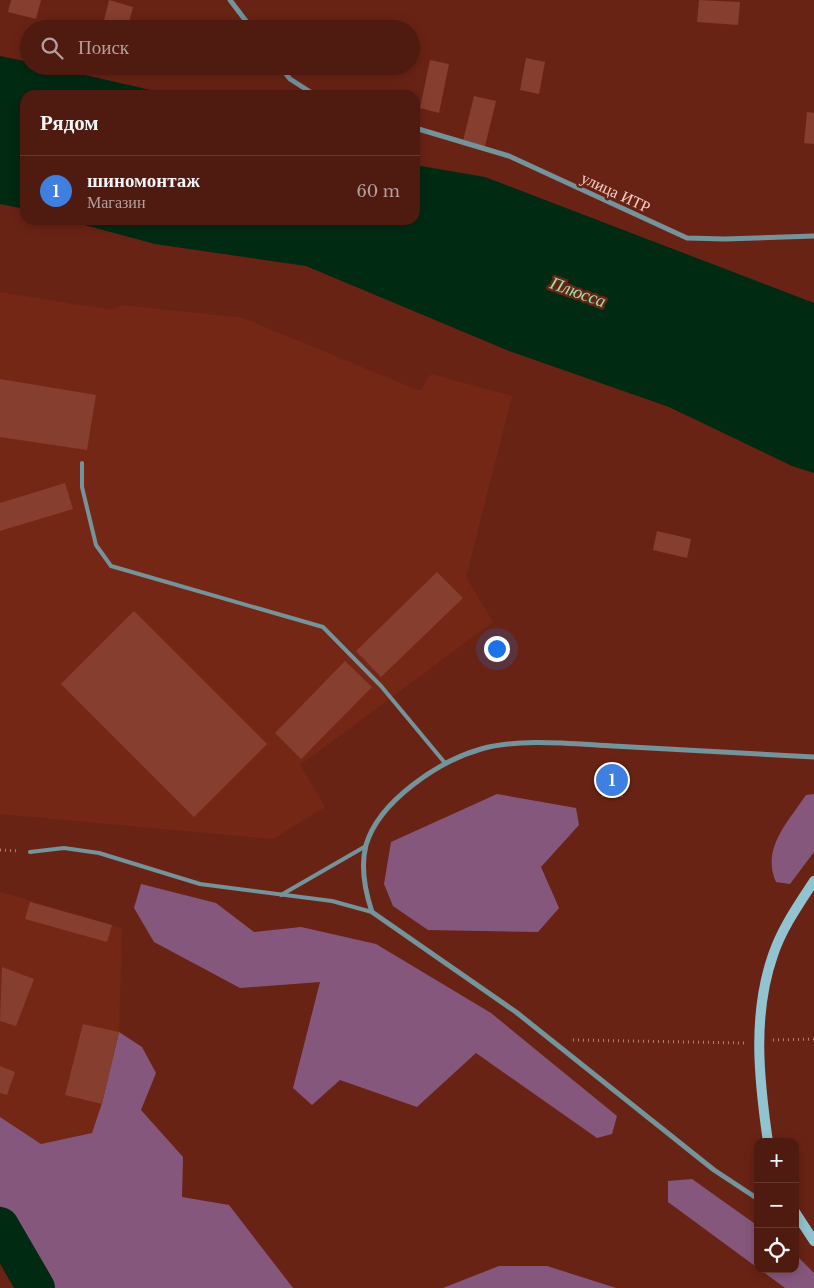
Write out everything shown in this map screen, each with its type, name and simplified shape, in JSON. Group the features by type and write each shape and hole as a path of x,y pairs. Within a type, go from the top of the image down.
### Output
{"street":[{"path":"230,0 245,20"},
{"path":"287,75 308,90"},
{"name":"улица ИТР","path":"420,129 509,156 687,238 725,239 814,236"},
{"path":"754,1196 714,1170 492,995 372,912 363,885 366,846 380,817 406,791 445,763 482,748 536,742 814,757"},
{"path":"767,1138 762,1100 758,1041 763,1000 773,955 792,915 814,881"},
{"path":"800,1226 814,1241"}],"lane":[{"path":"82,462 82,488 96,545 111,566 323,627 381,686 445,763"},
{"path":"281,895 366,846"},
{"path":"30,852 64,848 99,853 200,884 332,901 372,912"}],"path":[{"path":"0,850 30,852"},
{"path":"550,1040 740,1043 814,1039"}],"shaded area":[{"path":"0,292 111,310 121,305 243,318 420,391 431,374 512,396 466,577 493,622 300,765 325,807 273,839 0,814"},
{"path":"497,794 576,808 579,825 541,867 559,908 538,932 428,930 393,906 384,884 391,842"},
{"path":"814,794 814,852 790,884 776,882 772,870 774,847 785,826 806,795"},
{"path":"141,884 216,903 254,932 301,927 376,944 491,1013 617,1116 612,1134 597,1138 476,1053 417,1107 340,1080 312,1105 293,1088 320,982 240,988 154,942 134,908"},
{"path":"0,892 122,928 119,1032 102,1103 92,1133 41,1144 0,1117"},
{"path":"119,1032 142,1047 156,1073 141,1110 183,1157 182,1197 229,1205 293,1288 50,1288 30,1244 0,1206 0,1117 41,1144 92,1133 102,1103"},
{"path":"692,1179 754,1223 754,1265 668,1202 668,1181"},
{"path":"799,1258 814,1273 814,1288 785,1288 764,1273 799,1273"},
{"path":"499,1266 547,1266 616,1288 443,1288"}],"water":[{"path":"0,56 20,60 20,75 85,75 150,90 20,90 20,208 0,204"},
{"name":"Плюсса","path":"420,166 485,177 814,303 814,473 792,466 669,407 509,351 306,266 155,244 85,225 420,225"}],"building":[{"path":"11,0 41,0 36,19 8,12"},
{"path":"109,0 133,7 129,20 104,20"},
{"path":"699,0 740,2 738,25 697,22"},
{"path":"526,58 545,62 539,94 520,90"},
{"path":"430,60 449,64 439,113 420,108"},
{"path":"474,96 496,101 485,146 463,141"},
{"path":"807,112 814,113 814,144 804,143"},
{"path":"0,379 96,395 87,450 0,437"},
{"path":"65,483 73,509 0,531 0,503"},
{"path":"657,531 691,539 687,558 653,550"},
{"path":"437,572 463,598 381,677 356,651"},
{"path":"134,611 267,744 194,817 61,684"},
{"path":"345,661 372,687 301,759 275,733"},
{"path":"603,770 624,770 623,797 602,797"},
{"path":"30,902 112,925 107,942 25,919"},
{"path":"2,967 34,979 16,1026 0,1021"},
{"path":"83,1024 119,1032 102,1104 65,1095"},
{"path":"0,1066 15,1072 7,1095 0,1093"}],"waterway":[{"path":"0,1226 36,1288"}],"place":[{"name":"шиномонтаж","path":"612,780"}]}
